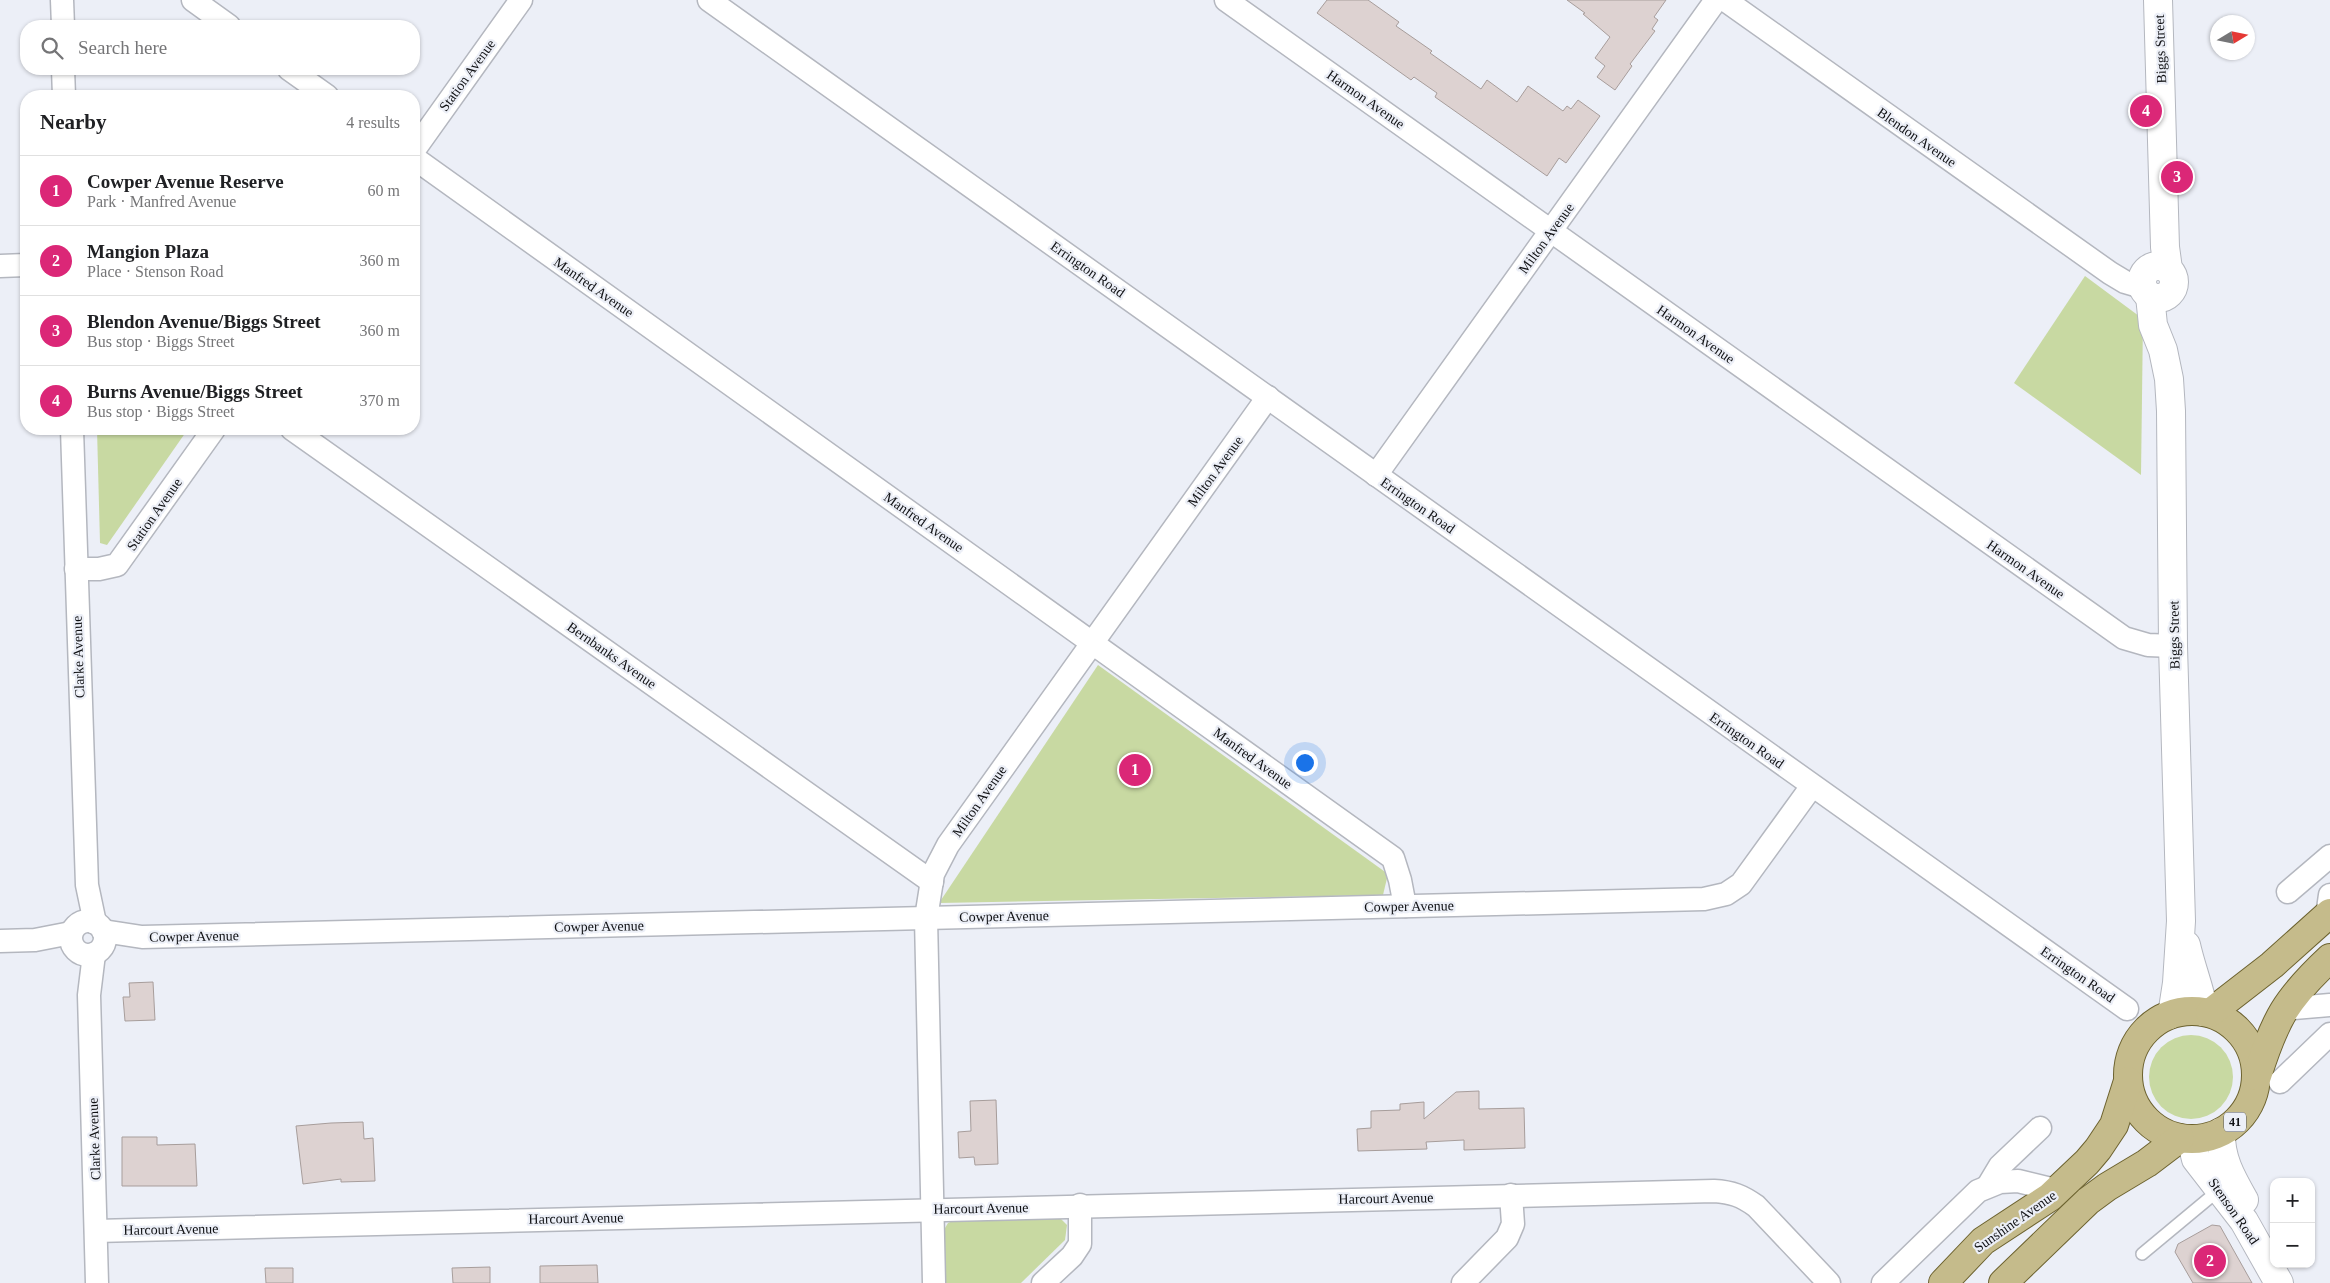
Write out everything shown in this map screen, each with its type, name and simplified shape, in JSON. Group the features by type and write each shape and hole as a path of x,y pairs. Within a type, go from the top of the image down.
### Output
{"main road":[{"path":"2186,1139 2164,1133 2151,1124 2140,1112 2132,1097 2128,1082 2130,1058 2140,1036 2153,1024 2169,1015 2186,1010 2207,1012 2272,965 2329,908"},
{"name":"41","path":"2268,1081 2266,1045 2284,1009 2300,987 2330,958"},
{"name":"41","path":"2207,1012 2235,1028 2251,1051 2255,1065 2268,1081"},
{"name":"41","path":"2186,1139 2207,1137 2221,1132 2241,1115 2253,1093 2268,1081"},
{"name":"Sunshine Avenue","path":"1944,1283 1983,1241 2059,1191 2098,1150 2107,1137 2120,1109 2128,1082"},
{"name":"Sunshine Avenue","path":"2003,1283 2088,1202 2107,1187 2186,1139"}],"street":[{"path":"62,0 62,20"},
{"path":"193,0 221,20"},
{"name":"Station Avenue","path":"420,142 521,0"},
{"name":"Errington Road","path":"709,0 2127,1009"},
{"name":"Harmon Avenue","path":"1226,0 2124,638 2148,645 2174,646"},
{"name":"Milton Avenue","path":"1376,475 1716,0"},
{"name":"Blendon Avenue","path":"1725,0 1750,8 2125,282 2153,281"},
{"name":"Biggs Street","path":"2158,0 2164,217 2153,281 2169,379 2171,411 2174,646 2181,921 2176,991 2173,1009 2169,1015"},
{"path":"63,75 64,90"},
{"path":"297,75 319,90"},
{"name":"Manfred Avenue","path":"420,162 1393,858 1405,906"},
{"path":"0,266 20,265"},
{"name":"Milton Avenue","path":"934,1283 926,918 933,874 948,845 1268,397"},
{"name":"Clarke Avenue","path":"72,435 87,885 97,1283"},
{"name":"Station Avenue","path":"76,568 99,569 117,565 210,435"},
{"name":"Bernbanks Avenue","path":"300,435 932,882"},
{"name":"Cowper Avenue","path":"0,941 1704,899 1726,894 1741,884 1812,786"},
{"path":"2288,892 2330,856"},
{"name":"Biggs Street","path":"2181,921 2189,962 2207,1012"},
{"path":"2284,1009 2330,1005"},
{"path":"2268,1081 2330,1034"},
{"path":"1988,1186 2000,1166 2040,1128"},
{"name":"Stenson Road","path":"2221,1132 2220,1146 2226,1167 2270,1243"},
{"name":"Stenson Road","path":"2186,1139 2196,1159 2253,1236 2279,1283"},
{"path":"1883,1283 1969,1199 1988,1186 2000,1182 2018,1181 2059,1191"},
{"name":"Harcourt Avenue","path":"96,1230 1080,1205 1730,1192 1744,1197 1756,1206 1829,1283"},
{"path":"1463,1283 1507,1238 1513,1224 1511,1195"},
{"path":"1043,1283 1072,1256 1080,1244 1080,1205"},
{"path":"2283,1268 2292,1283"}],"lane":[{"path":"2142,1254 2220,1189"}],"green space":[{"path":"2085,276 2143,319 2141,475 2014,383"},
{"path":"97,435 184,435 107,545 100,543"},
{"path":"1098,665 1388,874 1383,895 939,903"},
{"path":"2183,1035 2199,1035 2215,1042 2226,1053 2233,1069 2230,1093 2221,1107 2215,1112 2199,1119 2183,1119 2167,1112 2156,1101 2149,1085 2149,1069 2156,1053 2167,1042"},
{"path":"1058,1216 1067,1225 1065,1240 1021,1283 944,1283 942,1233 948,1223 961,1217"}],"building":[{"path":"1327,0 1368,0 1399,22 1396,26 1432,51 1430,53 1481,89 1487,80 1517,102 1528,86 1563,111 1567,106 1571,109 1578,100 1600,116 1566,163 1559,158 1547,176 1435,97 1437,93 1414,77 1411,80 1317,13"},
{"path":"1567,0 1666,0 1654,17 1658,20 1652,29 1655,31 1630,64 1632,66 1615,90 1597,77 1605,66 1595,58 1610,37 1583,14 1585,13"},
{"path":"153,982 155,1020 125,1021 123,997 130,997 129,983"},
{"path":"1479,1091 1479,1109 1524,1108 1525,1148 1464,1150 1464,1140 1426,1142 1427,1149 1358,1151 1357,1129 1371,1128 1371,1111 1400,1110 1400,1104 1424,1102 1424,1119 1456,1092"},
{"path":"996,1100 998,1164 975,1165 974,1157 959,1158 958,1132 971,1131 970,1101"},
{"path":"363,1122 364,1139 373,1138 375,1181 341,1182 341,1179 303,1184 296,1126"},
{"path":"122,1137 157,1137 157,1145 195,1144 197,1186 122,1186"},
{"path":"2212,1225 2220,1226 2252,1283 2193,1283 2175,1252 2178,1244"},
{"path":"597,1265 598,1283 540,1283 540,1266"},
{"path":"490,1267 490,1283 453,1283 452,1268"},
{"path":"265,1268 293,1268 293,1283 266,1283"}],"place":[{"name":"Burns Avenue/Biggs Street","path":"2146,111"},
{"name":"Blendon Avenue/Biggs Street","path":"2177,177"},
{"name":"Cowper Avenue Reserve","path":"1135,770"},
{"name":"Mangion Plaza","path":"2210,1261"}]}
